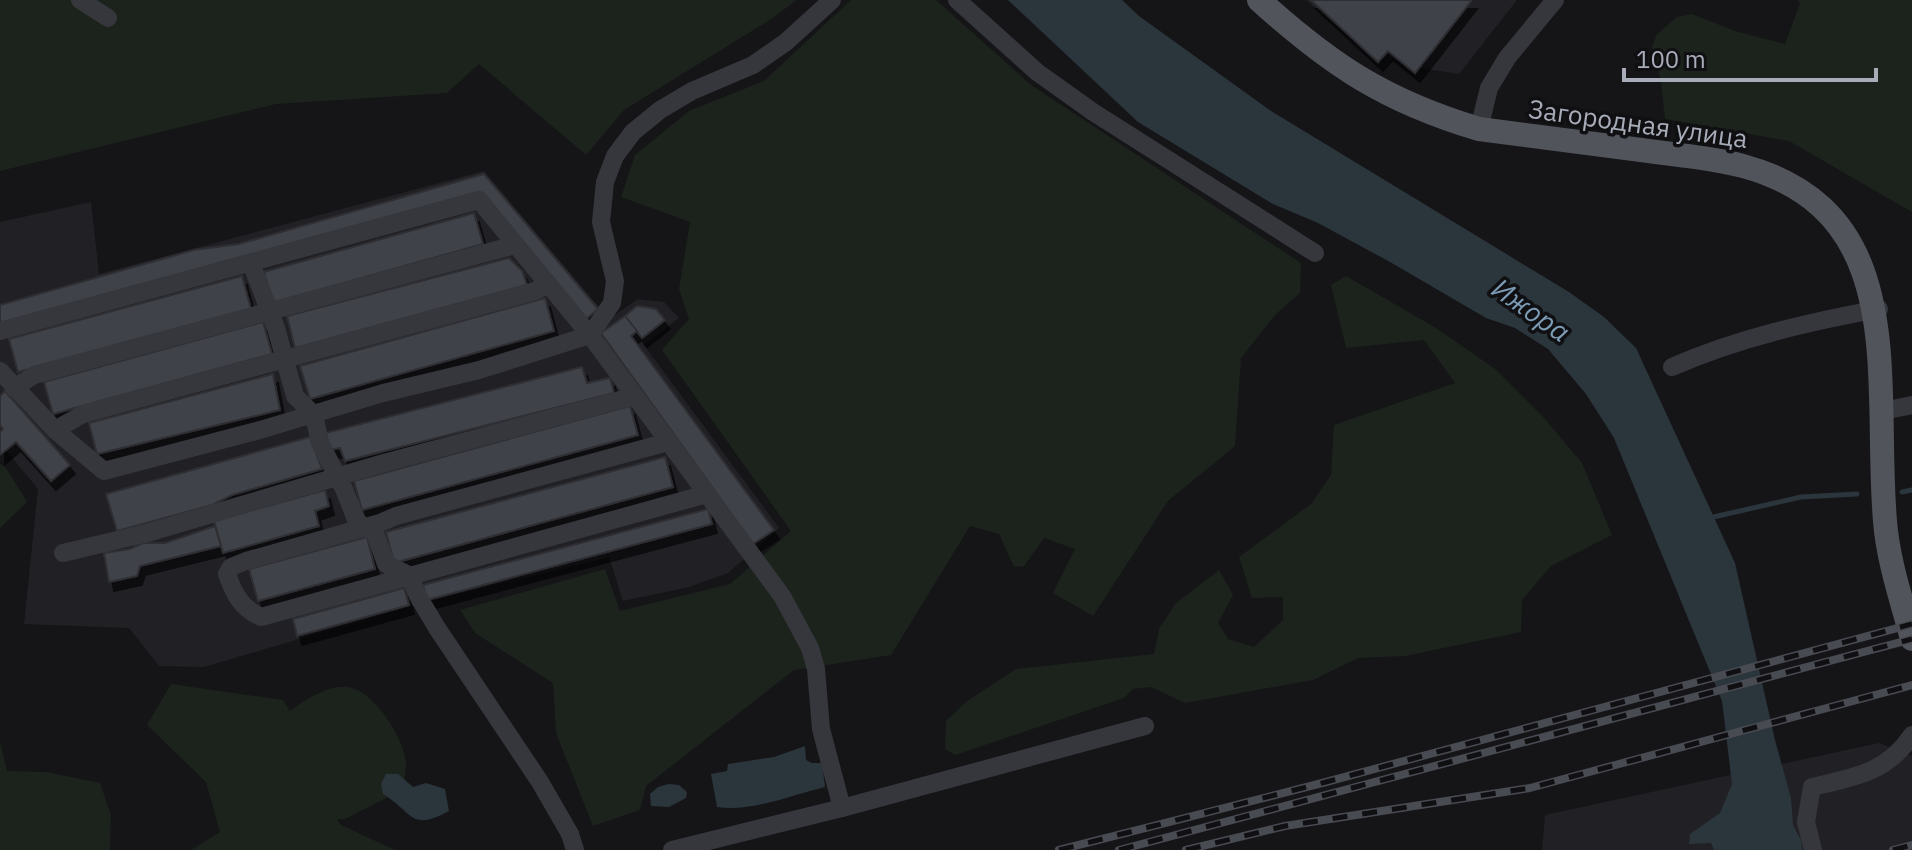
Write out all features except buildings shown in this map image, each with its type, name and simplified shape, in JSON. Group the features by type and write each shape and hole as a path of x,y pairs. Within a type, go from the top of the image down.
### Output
{"main road":[{"name":"Загородная улица","path":"1259,0 1291,29 1362,82 1436,116 1479,129 1714,160 1775,176 1821,201 1842,222 1862,251 1871,272 1879,309 1885,522 1912,639"}],"street":[{"path":"80,0 108,18"},
{"path":"0,371 55,430 104,471 314,415 383,393 479,370 590,335 612,303 615,281 601,222 605,182 615,156 633,132 660,110 692,91 753,65 786,42 832,0"},
{"path":"957,0 1037,72 1093,112 1315,253"},
{"path":"1479,129 1489,88 1507,58 1555,0"},
{"path":"0,331 479,200 590,335 782,596 810,648 816,669 821,729 842,808"},
{"path":"14,388 34,375 515,245"},
{"path":"251,263 295,396 314,415 320,443 357,522 375,533 386,564 409,575 437,628 540,782 570,834 575,850"},
{"path":"55,430 83,414 535,291 548,284"},
{"path":"1672,367 1712,349 1879,309"},
{"path":"63,553 147,533 635,396"},
{"path":"1883,411 1912,405"},
{"path":"668,442 396,516 246,561 231,567 227,574 246,610 261,617 707,494"},
{"path":"672,850 842,808 1145,726"},
{"path":"1813,850 1806,822 1812,787 1870,773 1901,752 1912,735"}],"shaded area":[{"path":"0,0 797,0 624,110 586,155 479,64 447,93 276,104 0,171"},
{"path":"851,0 936,0 1031,85 1301,263 1300,293 1275,315 1241,358 1235,446 1168,501 1093,616 1053,593 1075,549 1044,538 1024,566 1014,567 999,534 970,526 891,655 794,670 646,786 640,810 593,826 556,733 553,683 475,633 460,610 605,569 620,611 730,584 791,531 662,350 689,319 679,289 690,222 621,197 635,155 689,111 764,81"},
{"path":"1306,0 1517,0 1459,74 1407,66 1336,25"},
{"path":"1798,0 1912,0 1912,212 1789,141 1665,119 1661,82 1652,47 1657,34 1677,17 1692,14 1735,31 1785,44 1800,3"},
{"path":"484,171 609,319 638,299 664,302 679,318 644,345 779,528 728,573 689,587 623,601 609,557 422,603 204,667 159,666 129,628 24,624 38,489 0,443 0,222 91,202 99,274"},
{"path":"1346,276 1436,328 1495,369 1545,419 1582,463 1612,535 1551,566 1522,600 1521,632 1405,656 1358,658 1313,680 1185,703 1151,687 1133,689 1124,698 955,755 945,749 946,721 967,701 1016,669 1154,654 1159,629 1175,604 1219,570 1233,595 1218,623 1228,639 1254,647 1283,620 1283,597 1252,598 1239,557 1311,504 1331,475 1334,425 1455,383 1424,340 1346,348 1331,285"},
{"path":"0,464 6,468 27,502 0,528"},
{"path":"171,684 283,700 290,711 332,688 347,687 367,696 386,717 400,741 406,763 404,789 345,819 337,819 341,825 395,850 191,850 220,832 206,782 147,725"},
{"path":"0,742 7,771 46,772 100,783 111,815 110,850 0,850"},
{"path":"1879,743 1912,756 1912,850 1542,850 1545,815"}],"water":[{"name":"Ижора","path":"1008,0 1122,0 1139,16 1271,111 1569,292 1604,317 1636,348 1735,563 1791,798 1793,825 1801,840 1802,850 1714,850 1711,843 1689,844 1690,834 1720,813 1732,784 1722,701 1614,438 1586,394 1548,349 1515,328 1486,318 1318,223 1273,204 1138,122"},
{"path":"805,746 806,760 822,763 825,787 758,805 717,807 711,774 727,771 728,764 774,757"},
{"path":"386,774 398,774 413,787 426,783 445,789 449,811 427,820 413,818 383,794 381,784"},
{"path":"679,785 687,792 686,798 669,807 651,806 650,794 658,787"}],"waterway":[{"path":"1902,492 1912,490"},
{"path":"1709,518 1801,497 1857,494"}],"railway":[{"path":"1059,850 1326,782 1912,624"},
{"path":"1119,850 1912,639"},
{"path":"1186,850 1285,826 1530,788 1912,685"},
{"path":"1893,850 1912,845"}]}
